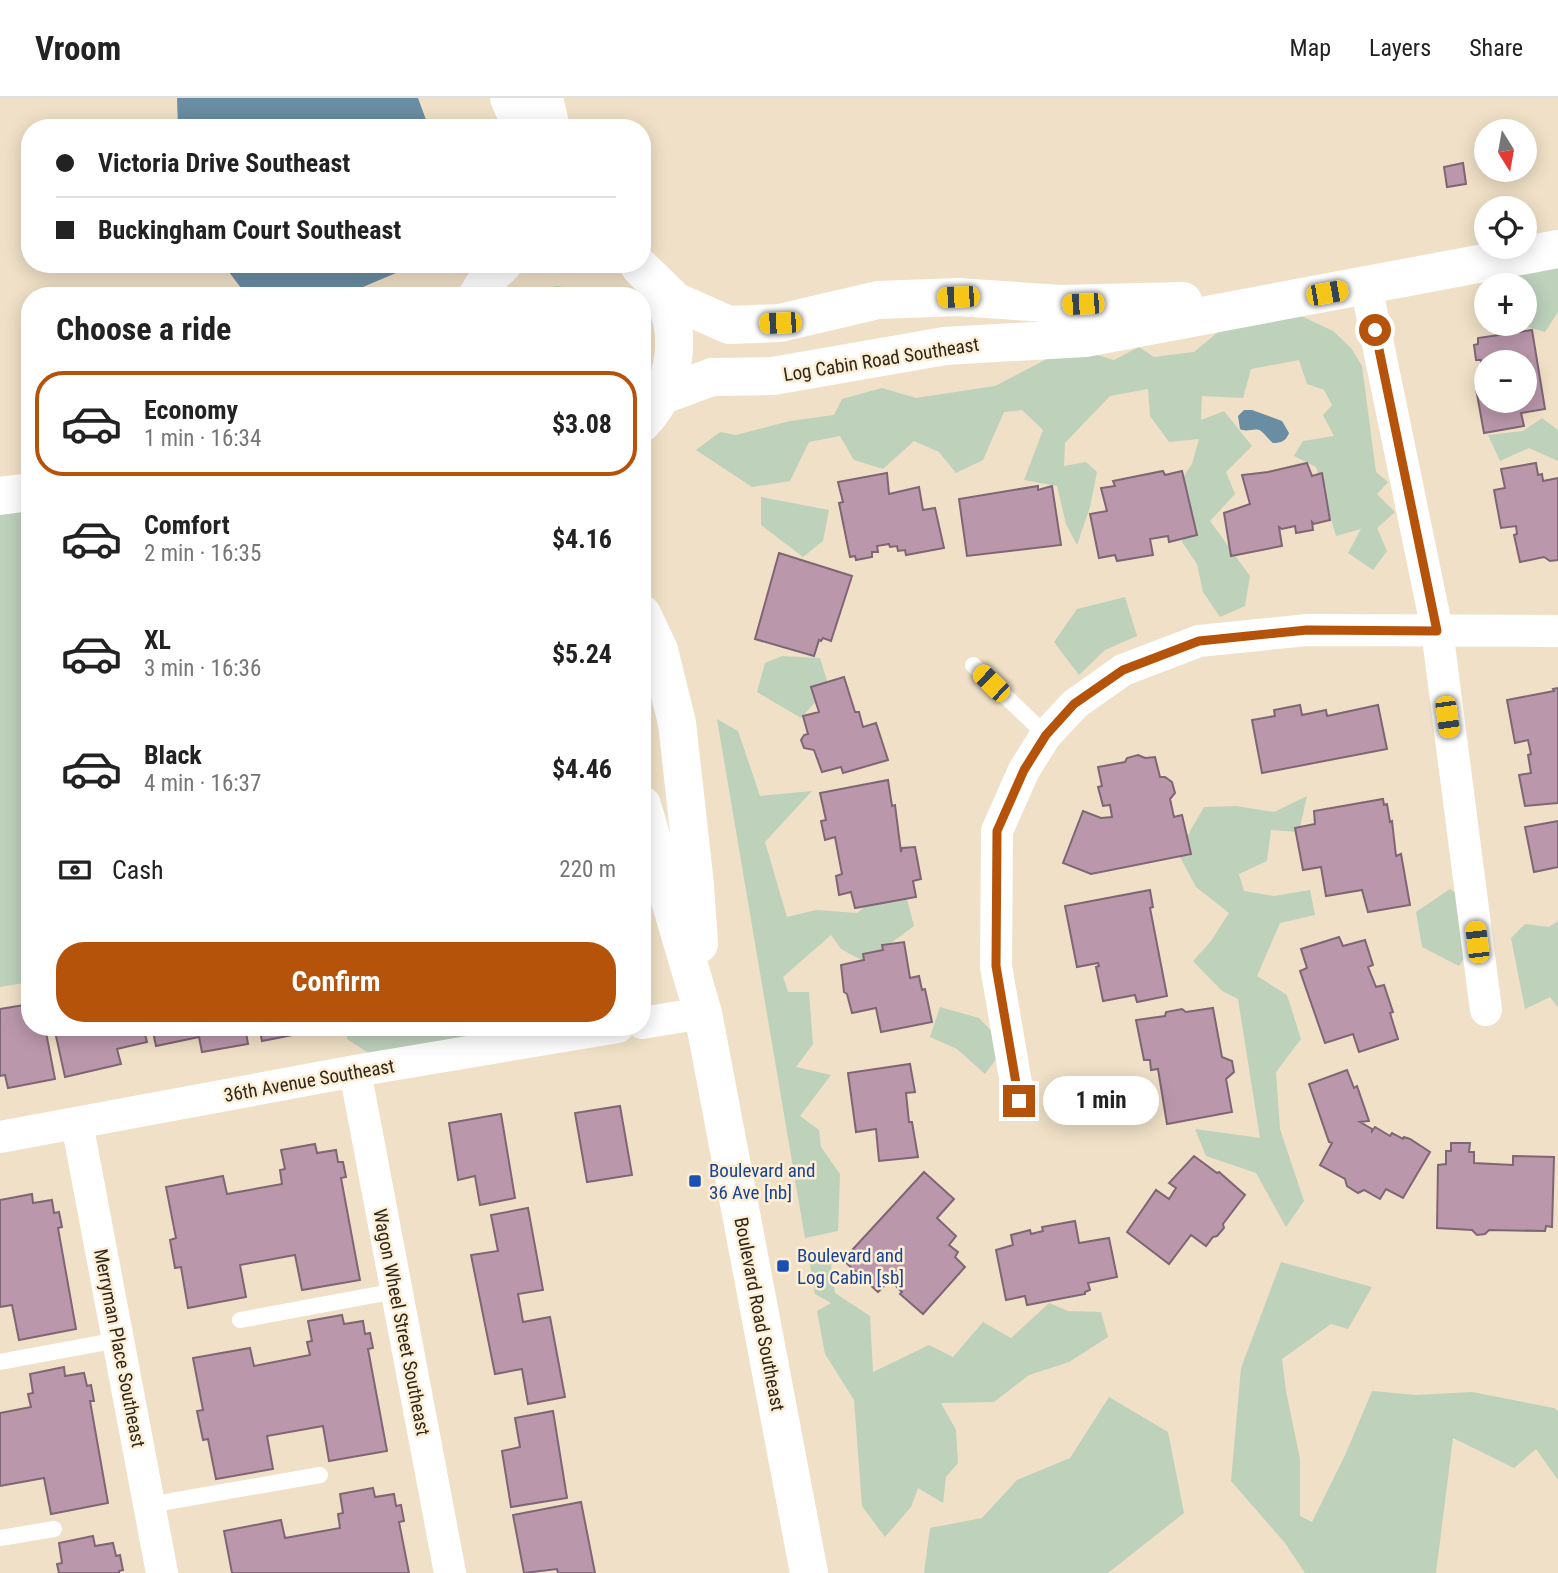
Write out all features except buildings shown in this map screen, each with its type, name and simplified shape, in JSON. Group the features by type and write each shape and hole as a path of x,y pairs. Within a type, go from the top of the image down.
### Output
{"street":[{"path":"509,98 518,119"},
{"path":"544,98 549,119"},
{"name":"Log Cabin Road Southeast","path":"653,409 712,377 773,376 945,346 1085,338 1558,249"},
{"path":"644,273 662,294 674,328 674,362 653,409"},
{"name":"Log Cabin Road Southeast","path":"645,273 675,301 729,325 780,323 878,300 958,297 1060,304 1308,297"},
{"path":"1366,286 1437,631 1486,1010"},
{"path":"0,496 21,493"},
{"path":"1019,1101 996,966 997,831 1024,770 1046,735 1074,704 1123,670 1199,641 1307,630 1558,631"},
{"name":"Boulevard Road Southeast","path":"651,633 659,650 677,723 695,885 703,1013"},
{"name":"Boulevard Road Southeast","path":"651,836 703,1013 809,1573"},
{"path":"651,1022 703,1013"},
{"name":"36th Avenue Southeast","path":"0,1137 355,1071 564,1036"},
{"name":"Wagon Wheel Street Southeast","path":"355,1071 450,1573"},
{"name":"Merryman Place Southeast","path":"77,1123 162,1573"}],"lane":[{"path":"973,665 1046,735"},
{"path":"240,1320 396,1291"},
{"path":"0,1362 118,1340"},
{"path":"149,1505 320,1475"},
{"path":"0,1538 54,1529"}],"green space":[{"path":"1558,260 1558,312 1545,332 1537,330 1537,273 1510,273 1517,263"},
{"path":"1241,313 1295,313 1333,331 1351,348 1362,366 1376,472 1388,482 1377,494 1395,512 1377,528 1387,551 1373,570 1348,553 1361,529 1336,536 1316,467 1294,456 1303,441 1334,436 1323,415 1332,405 1324,390 1307,384 1299,360 1251,369 1243,398 1202,396 1201,420 1224,411 1252,446 1226,472 1235,494 1210,521 1250,576 1245,606 1220,617 1203,592 1197,564 1182,542 1185,517 1175,489 1192,464 1199,439 1169,442 1150,416 1148,389 1110,396 1065,443 1064,466 1086,462 1097,472 1090,507 1077,545 1066,524 1057,486 1024,480 1043,430 1022,410 1004,412 983,460 956,473 939,452 914,441 883,469 854,460 840,436 809,442 790,481 752,487 696,450 720,432 736,435 790,421 834,415 842,399 882,388 916,398 995,386 1070,347 1114,360 1139,347 1154,357 1194,352"},
{"path":"1542,418 1558,430 1558,461 1529,448 1500,461 1488,435 1523,431"},
{"path":"0,486 21,508 21,984 0,987"},
{"path":"761,497 829,510 823,541 803,557 761,525"},
{"path":"1125,597 1137,636 1105,650 1079,675 1054,642 1077,609"},
{"path":"782,656 820,658 829,687 801,718 757,692 765,663"},
{"path":"717,719 738,731 760,796 812,791 765,842 787,917 816,910 857,913 885,890 907,899 914,926 865,962 841,949 831,935 783,977 788,992 809,992 813,1044 796,1067 831,1075 800,1116 819,1130 821,1147 840,1174 838,1231 805,1238"},
{"path":"1307,796 1299,832 1271,830 1267,861 1239,874 1244,891 1274,896 1310,890 1315,915 1280,923 1257,976 1287,995 1301,1039 1276,1072 1280,1129 1304,1201 1286,1227 1256,1173 1206,1156 1195,1129 1260,1138 1238,999 1222,991 1193,961 1211,941 1229,913 1196,887 1180,857 1189,833 1204,807 1236,806 1274,812"},
{"path":"1450,889 1484,912 1487,926 1459,966 1422,947 1416,912"},
{"path":"1558,921 1558,1007 1550,997 1525,1009 1511,938 1525,924 1549,927"},
{"path":"940,1007 979,1018 1006,1046 985,1074 957,1049 930,1037"},
{"path":"347,1036 565,1036 388,1066 347,1039"},
{"path":"808,1253 831,1264 835,1293 870,1316 873,1372 929,1345 953,1357 983,1322 1011,1338 1049,1303 1068,1311 1101,1312 1108,1337 1069,1362 1029,1375 994,1402 941,1403 956,1430 958,1463 946,1477 943,1503 918,1488 911,1507 885,1537 862,1506 854,1400 825,1354 817,1311 831,1303 815,1294"},
{"path":"1281,1262 1372,1287 1348,1329 1331,1324 1282,1359 1300,1459 1300,1516 1312,1522 1346,1453 1372,1391 1416,1395 1472,1392 1554,1408 1558,1411 1558,1480 1536,1449 1514,1468 1453,1438 1436,1573 1305,1573 1285,1543 1231,1481 1241,1368"},
{"path":"1109,1397 1168,1432 1184,1513 1108,1573 924,1573 930,1528 982,1518 1017,1480 1070,1458"}],"water":[{"path":"177,98 418,98 426,119 178,119"},
{"path":"230,273 396,273 363,287 240,287"},
{"path":"1244,410 1252,410 1282,421 1288,436 1283,441 1273,443 1259,430 1240,429 1238,416"}],"place":[{"name":"Boulevard and 36 Ave [nb]","path":"695,1181"},
{"name":"Boulevard and Log Cabin [sb]","path":"783,1266"}],"route":[{"path":"1019,1101 996,966 997,831 1024,770 1046,735 1074,704 1123,670 1199,641 1307,630 1437,631 1375,330"}]}
